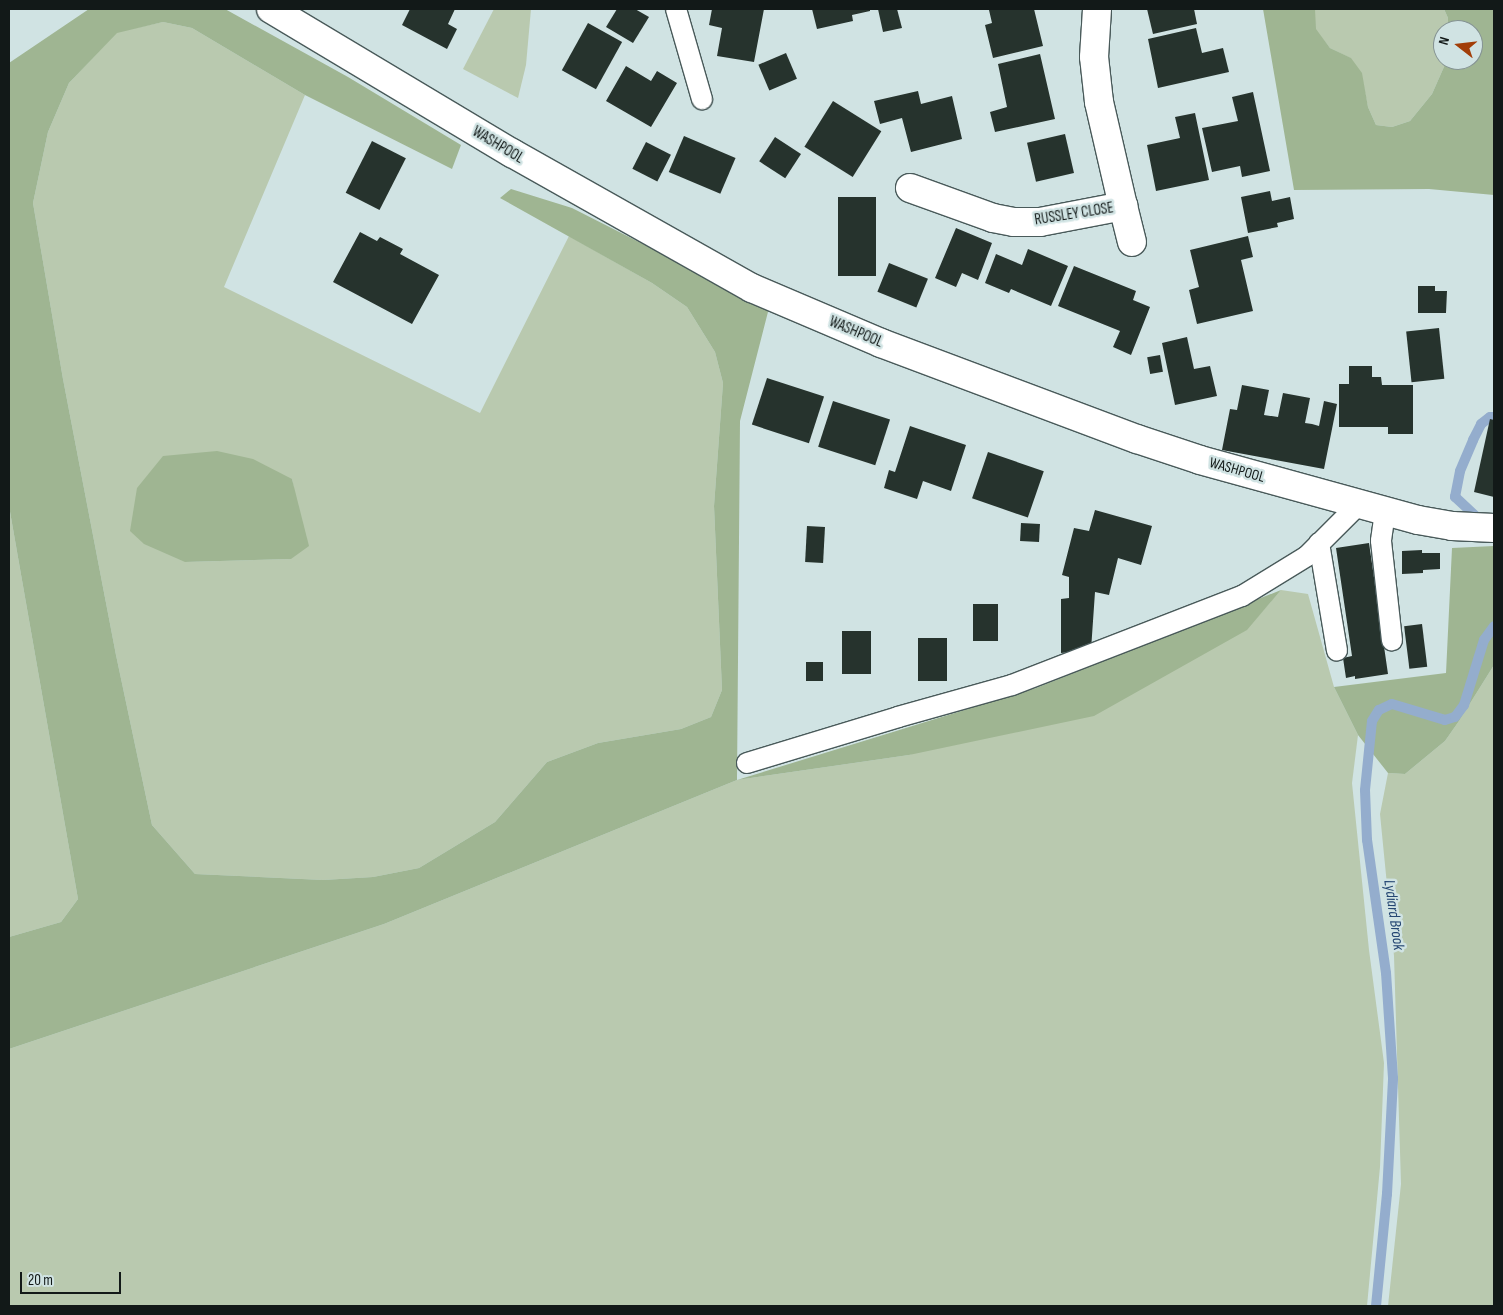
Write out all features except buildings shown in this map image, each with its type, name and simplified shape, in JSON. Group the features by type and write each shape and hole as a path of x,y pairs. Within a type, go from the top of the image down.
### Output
{"street":[{"name":"WASHPOOL","path":"271,9 528,163 752,288 881,343 1137,439 1200,460 1418,520 1452,526 1494,528"},
{"name":"RUSSLEY CLOSE","path":"1097,9 1094,57 1099,102 1132,242"},
{"name":"RUSSLEY CLOSE","path":"910,188 993,218 1014,222 1040,222 1123,206"}],"lane":[{"path":"676,9 702,99"},
{"path":"747,763 1012,685 1242,596 1307,556 1358,505"},
{"path":"1385,512 1381,541 1392,640"},
{"path":"1319,543 1337,650"}],"green space":[{"path":"89,9 225,9 348,77 461,145 452,169 305,95 192,28 163,22 117,33 69,83 48,132 33,203 63,379 116,655 152,825 195,874 323,880 373,877 419,868 495,822 547,762 598,743 681,729 711,717 722,690 714,506 723,383 715,352 687,307 652,283 500,198 511,189 572,208 769,308 740,421 737,780 384,924 9,1049 9,937 61,922 78,899 9,506 9,63"},
{"path":"494,9 531,9 526,65 518,98 463,69"},
{"path":"1263,9 1315,9 1316,29 1330,48 1351,58 1362,73 1368,107 1376,125 1392,127 1410,121 1432,94 1443,70 1483,70 1483,20 1448,20 1444,9 1494,9 1494,195 1429,189 1294,190"},
{"path":"1315,9 1444,9 1448,20 1433,20 1433,70 1443,70 1432,94 1410,121 1392,127 1376,125 1368,107 1361,73 1350,58 1330,48 1315,29"},
{"path":"163,22 192,28 305,95 224,287 480,413 569,236 652,283 687,307 715,352 723,383 714,506 722,690 711,717 681,729 598,743 547,762 495,822 419,868 373,877 323,880 195,874 152,825 116,655 63,379 33,203 48,132 69,83 117,32","holes":["292,479 298,510 291,559 185,562"]},
{"path":"217,451 253,459 292,479 309,546 291,559 185,562 144,544 130,531 137,488 163,456"},
{"path":"9,506 78,899 61,922 9,937"},
{"path":"1494,546 1494,665 1445,741 1405,774 1388,773 1358,735 1334,687 1446,673 1452,548"},
{"path":"1281,590 1308,594 1334,687 1358,735 1352,783 1369,950 1384,1063 1380,1167 1367,1306 9,1306 9,1049 384,924 737,780 909,755 1246,630"},
{"path":"1281,590 1247,630 1094,716 909,755 737,780 1036,688"},
{"path":"1494,665 1494,1306 1388,1306 1401,1184 1394,956 1380,814 1388,773 1405,774 1445,741"}],"waterway":[{"name":"Lydiard Brook","path":"1482,522 1455,497 1460,471 1473,440 1481,424 1490,417 1494,417"},
{"name":"Lydiard Brook","path":"1376,1306 1387,1194 1393,1078 1386,973 1367,840 1365,790 1372,721 1379,710 1392,704 1445,720 1455,717 1464,705 1484,640 1494,626"}]}
